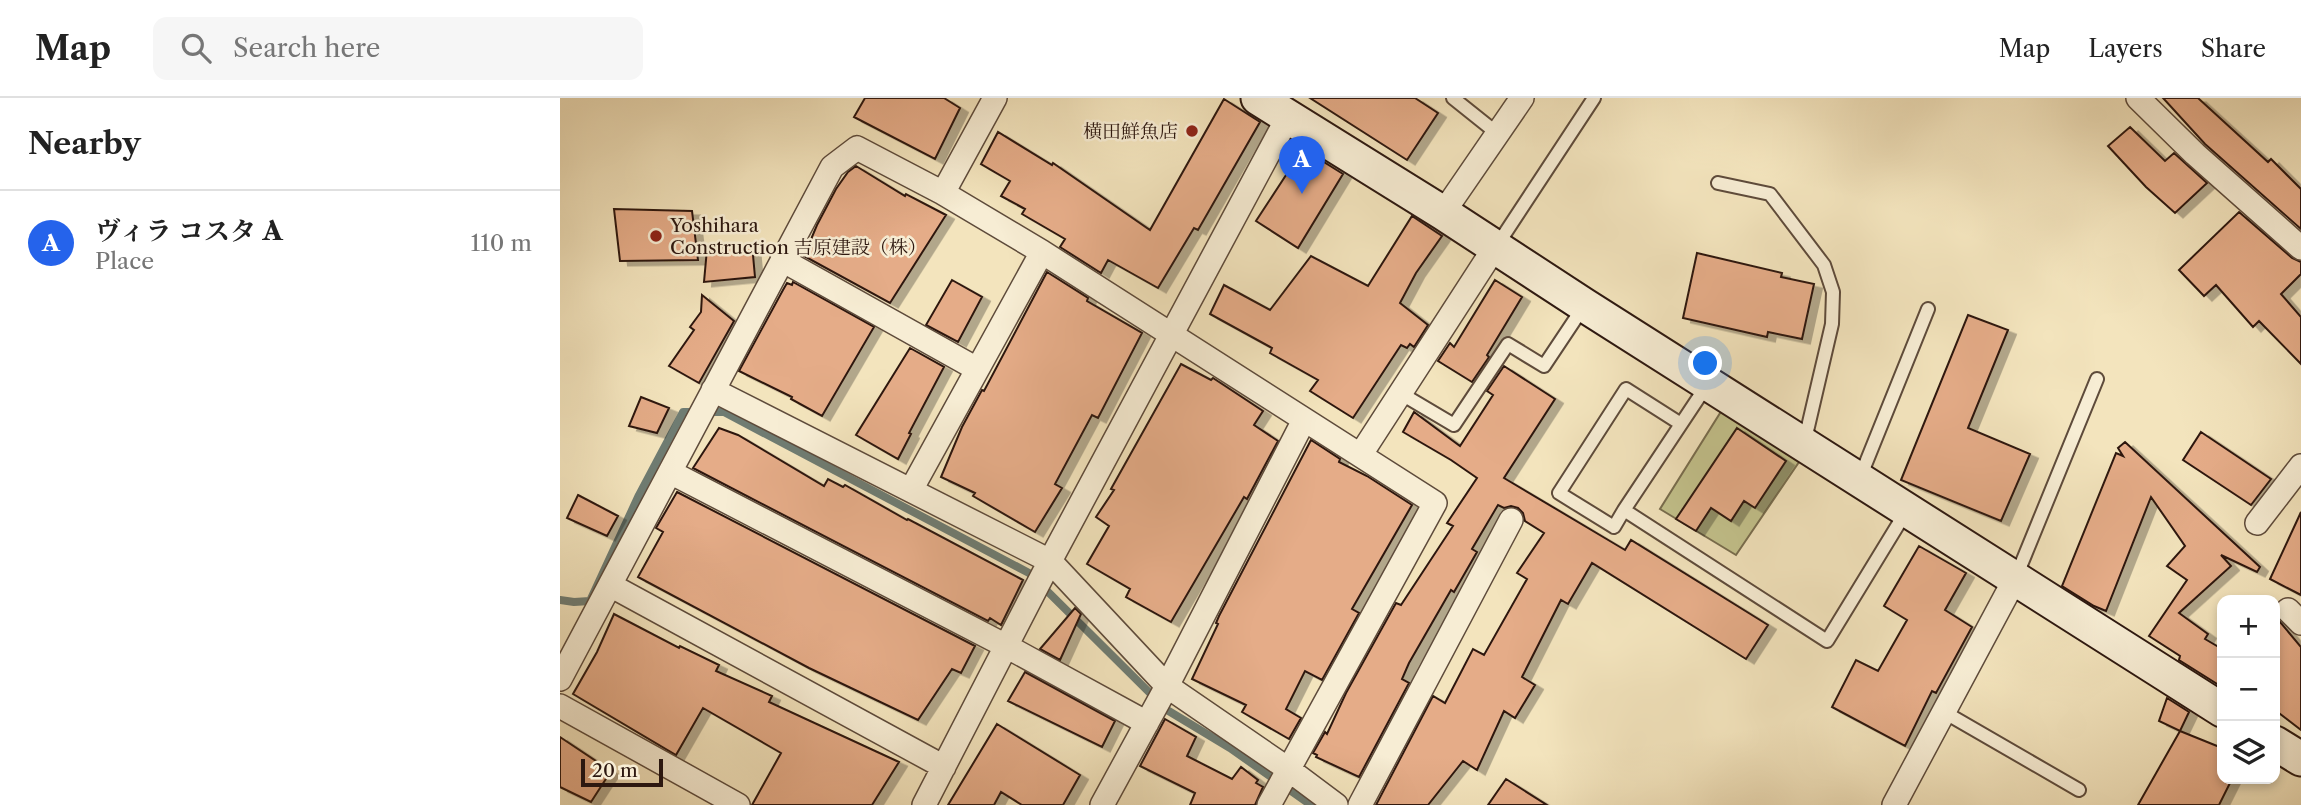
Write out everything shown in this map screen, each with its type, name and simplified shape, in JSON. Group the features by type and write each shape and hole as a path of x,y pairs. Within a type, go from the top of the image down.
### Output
{"street":[{"path":"943,193 995,98"},
{"path":"1258,98 2217,707"},
{"path":"1443,213 1522,98"},
{"path":"2138,98 2195,154 2301,248"},
{"path":"924,805 1050,561 1288,117"},
{"path":"560,679 832,167 857,148 943,193 1042,252 1435,503 1269,805"},
{"path":"1361,454 1495,247"},
{"path":"911,490 1042,252"},
{"path":"782,260 977,369"},
{"path":"713,390 1050,561 1167,686 1336,805"},
{"path":"1102,805 1167,686 1304,420"},
{"path":"2257,523 2301,466"},
{"path":"670,472 1006,646 1147,723"},
{"path":"1360,805 1511,520"},
{"path":"1894,805 2016,577"},
{"path":"610,585 944,767"},
{"path":"560,706 738,805"},
{"path":"2280,746 2301,759"}],"lane":[{"path":"1453,98 1498,134"},
{"path":"1495,247 1594,98"},
{"path":"1718,183 1770,194 1824,265 1833,292 1832,324 1804,444"},
{"path":"1401,393 1454,425 1508,344 1544,366 1584,305"},
{"path":"1859,480 1928,309"},
{"path":"2016,577 2097,379"},
{"path":"1681,424 1626,388 1559,493 1614,527 1708,384"},
{"path":"1624,510 1828,641 1907,510"},
{"path":"1944,712 2079,790"}],"shaded area":[{"path":"1722,410 1799,462 1736,555 1660,509"}],"building":[{"path":"865,98 944,98 960,108 935,159 854,117"},
{"path":"1310,98 1415,98 1438,113 1407,160"},
{"path":"2163,98 2198,98 2268,162 2271,159 2301,189 2301,229 2205,144"},
{"path":"1224,99 1260,122 1198,230 1194,228 1158,288 1108,260 1101,273 1060,247 1065,239 1022,214 1025,209 1001,196 1010,181 981,164 998,132 1052,165 1053,163 1150,230"},
{"path":"2130,127 2165,161 2174,153 2207,183 2175,213 2146,187 2108,146"},
{"path":"1303,149 1343,174 1298,248 1256,221"},
{"path":"856,166 905,196 906,194 946,215 890,303 804,256 836,189"},
{"name":"Yoshihara Construction 吉原建設（株）","path":"614,209 692,211 698,260 620,261"},
{"path":"2239,212 2292,258 2301,262 2301,274 2281,294 2301,317 2301,364 2259,321 2253,327 2216,285 2204,296 2179,270"},
{"path":"1412,216 1442,236 1416,273 1400,303 1428,325 1414,347 1410,344 1407,348 1401,345 1353,418 1310,391 1318,380 1270,353 1272,348 1210,314 1224,285 1270,310 1311,256 1368,286"},
{"path":"752,244 755,277 704,282 707,249"},
{"path":"1697,253 1782,273 1781,277 1814,284 1802,339 1768,332 1767,337 1683,318"},
{"path":"1047,272 1088,298 1087,301 1142,333 1098,418 1092,415 1055,484 1062,488 1035,532 973,496 975,493 941,477 962,427"},
{"path":"952,280 982,297 958,342 926,325"},
{"path":"1495,280 1522,297 1472,382 1438,361 1450,343 1454,347"},
{"path":"793,282 874,327 822,416 791,399 792,397 739,371 787,283 792,285"},
{"path":"702,295 734,321 699,383 669,366 694,330 690,327 701,312"},
{"path":"1968,315 2008,330 1968,428 2030,454 2001,521 1901,480"},
{"path":"910,348 944,367 898,459 856,435"},
{"path":"1181,364 1211,380 1213,378 1263,411 1254,425 1278,441 1247,499 1244,497 1171,622 1126,597 1130,589 1087,564 1109,526 1096,517 1114,490 1111,489"},
{"path":"1504,366 1555,399 1504,478 1625,550 1631,540 1768,625 1746,659 1592,563 1568,604 1561,600 1522,677 1535,685 1515,718 1504,711 1477,770 1463,761 1428,805 1376,805 1433,696 1445,703 1473,649 1484,655 1527,579 1517,573 1544,533 1525,521 1518,508 1498,505 1472,549 1477,552 1454,592 1451,590 1409,663 1402,679 1409,683 1359,777 1316,757 1313,753 1325,732 1327,734 1346,693 1396,603 1401,605 1453,526 1447,523 1477,478 1403,432 1414,412 1460,446 1493,395 1487,391"},
{"path":"641,397 669,408 657,433 629,426"},
{"path":"719,428 738,435 824,486 828,479 843,487 845,485 1023,580 1001,625 990,618 988,621 693,468"},
{"path":"1737,428 1786,461 1755,508 1744,501 1731,521 1711,508 1696,531 1676,519"},
{"path":"2201,432 2271,479 2251,505 2183,460"},
{"path":"1311,440 1340,459 1339,462 1367,476 1412,505 1352,609 1359,613 1322,680 1305,671 1286,709 1301,718 1289,739 1242,712 1246,705 1192,679 1218,624 1216,623 1219,616"},
{"path":"2125,442 2260,567 2257,572 2221,555 2231,566 2179,613 2208,634 2205,639 2217,646 2217,684 2179,660 2180,656 2149,636 2187,580 2167,566 2185,546 2151,497 2106,611 2062,586 2116,453 2123,456 2118,448"},
{"path":"677,492 975,646 961,673 952,669 918,720 809,668 638,577 663,532 656,528"},
{"path":"578,495 618,516 607,536 567,518"},
{"path":"2301,512 2301,595 2270,579"},
{"path":"1919,546 1966,573 1945,610 1972,627 1936,693 1932,691 1905,746 1832,707 1856,660 1878,671 1907,620 1884,606"},
{"path":"1075,608 1081,614 1060,660 1040,649"},
{"path":"614,614 679,648 680,646 719,665 716,671 772,696 769,702 899,762 872,805 752,805 781,753 703,708 676,755 573,694 597,652"},
{"path":"2280,622 2301,647 2301,730 2280,714"},
{"path":"1025,672 1115,721 1102,747 1008,701"},
{"path":"2167,698 2189,712 2180,731 2159,721"},
{"path":"1165,719 1196,737 1187,756 1232,779 1241,767 1258,780 1256,783 1263,787 1255,805 1190,805 1195,793 1140,766"},
{"path":"997,724 1080,775 1063,805 1022,805 1001,792 994,805 948,805"},
{"path":"2180,731 2217,746 2217,784 2230,784 2219,805 2138,805"},
{"path":"560,737 611,771 591,802 560,787"},
{"path":"1506,779 1547,805 1488,805"}],"waterway":[{"path":"560,600 590,601 639,495 683,412 724,412 1029,573 1167,710 1230,748 1311,805"}],"place":[{"name":"横田鮮魚店","path":"1192,131"},
{"name":"ヴィラ コスタ A","path":"1302,194"},
{"name":"Yoshihara Construction 吉原建設（株）","path":"656,236"}]}
